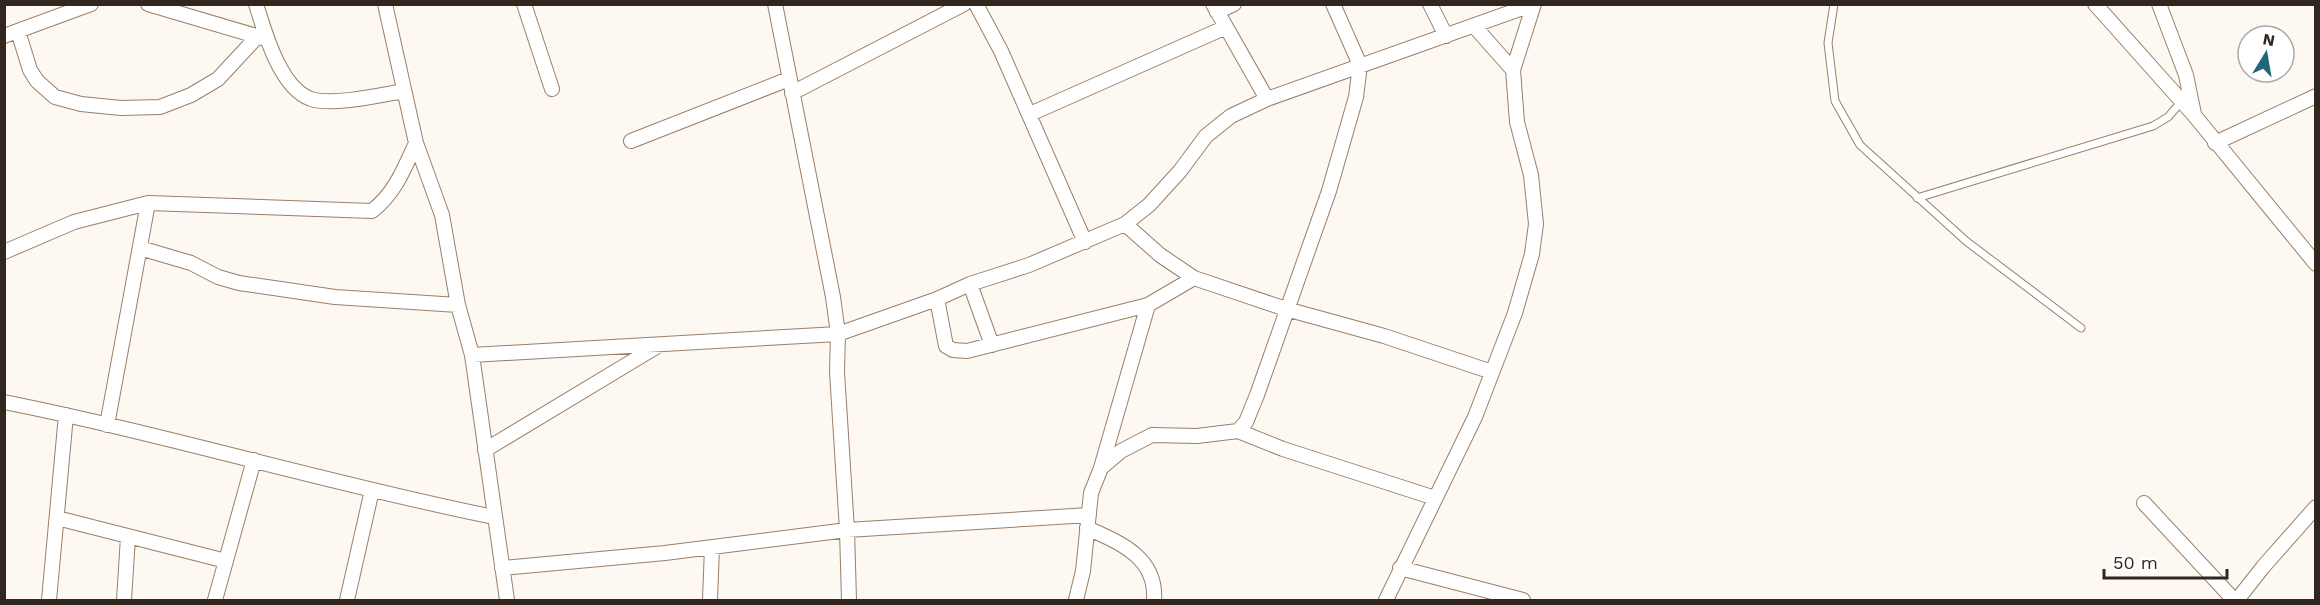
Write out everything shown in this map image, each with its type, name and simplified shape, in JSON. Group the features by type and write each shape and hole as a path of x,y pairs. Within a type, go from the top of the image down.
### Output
{"street":[{"path":"91,4 11,33 37,81 55,97 81,104 121,108 160,106 191,95 218,79 263,38"},
{"path":"148,4 263,38"},
{"path":"256,4 263,38 291,86 312,99 339,101 404,91"},
{"path":"385,4 416,143 442,215 458,305 472,355 507,600"},
{"path":"524,4 552,89"},
{"path":"775,4 833,297 838,334 837,372 848,530 849,600"},
{"path":"631,141 791,86 964,4"},
{"path":"976,4 1001,51 1085,243"},
{"path":"1234,4 1215,8 1224,28 1267,99"},
{"path":"1238,430 1246,422 1257,395 1329,191 1356,97 1360,65 1333,4"},
{"path":"1430,4 1446,36"},
{"path":"472,355 838,334 938,299 970,284 1029,265 1125,224 1149,205 1206,136 1232,116 1267,99 1534,4"},
{"path":"1386,600 1475,417 1515,313 1532,254 1536,224 1531,175 1517,122 1513,70 1534,4"},
{"path":"2095,4 2194,115 2316,264"},
{"path":"2159,4 2186,75 2194,115"},
{"path":"1474,26 1513,70"},
{"path":"1029,114 1224,28"},
{"path":"2215,143 2316,96"},
{"path":"4,252 74,222 148,203 372,211 386,200 395,187 416,143"},
{"path":"107,425 148,203"},
{"path":"1125,224 1160,255 1194,278 1286,309 1384,336 1492,372"},
{"path":"140,248 191,263 218,277 239,283 335,297 458,305"},
{"path":"938,299 946,346 953,350 967,351 1148,305 1194,278"},
{"path":"970,284 992,345"},
{"path":"1076,600 1083,571 1091,493 1101,468 1148,305"},
{"path":"485,450 658,346"},
{"path":"4,402 494,517"},
{"path":"49,600 66,415"},
{"path":"1101,468 1121,451 1152,435 1197,436 1238,430 1283,449 1435,498"},
{"path":"215,600 254,460"},
{"path":"347,600 372,490"},
{"path":"2144,503 2235,600 2316,507"},
{"path":"57,518 226,561"},
{"path":"502,568 712,547 848,530 1088,522 1139,558 1151,572 1155,588 1154,600"},
{"path":"124,600 128,537"},
{"path":"710,600 712,547"},
{"path":"1400,568 1523,600"}],"lane":[{"path":"1834,4 1828,43 1835,101 1860,145 1966,242 2081,328"},
{"path":"1917,198 2153,126 2168,117 2182,101"}]}
